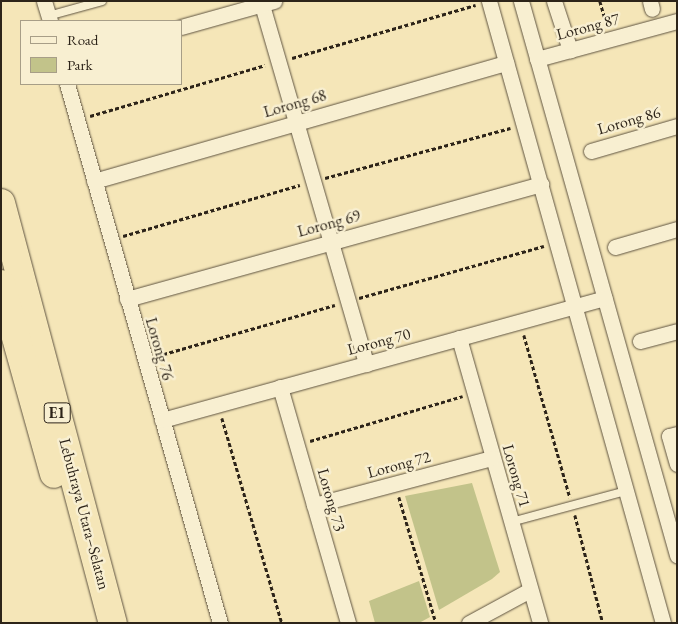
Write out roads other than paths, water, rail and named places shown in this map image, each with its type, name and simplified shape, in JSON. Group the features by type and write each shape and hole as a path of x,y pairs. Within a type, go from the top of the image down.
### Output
{"highway":[{"name":"Lebuhraya Utara–Selatan","path":"1,203 113,623"},
{"name":"Lebuhraya Utara–Selatan","path":"1,284 94,623"}],"street":[{"path":"521,1 677,555"},
{"path":"554,1 570,50"},
{"path":"490,2 663,623"},
{"path":"182,27 268,3 278,62 346,301 366,364"},
{"name":"Lorong 87","path":"538,59 677,21"},
{"name":"Lorong 68","path":"94,182 295,122 506,63"},
{"name":"Lorong 76","path":"67,85 220,623"},
{"name":"Lorong 86","path":"591,151 677,126"},
{"name":"Lorong 69","path":"127,299 541,184"},
{"path":"614,247 677,229"},
{"name":"Lorong 70","path":"162,420 604,298"},
{"path":"640,341 677,331"},
{"name":"Lorong 71","path":"458,338 540,623"},
{"name":"Lorong 73","path":"280,387 348,623"},
{"path":"677,434 669,436 677,464"},
{"name":"Lorong 72","path":"314,505 492,458"},
{"path":"469,623 530,590"}],"lane":[{"path":"48,13 102,1"},
{"path":"511,522 626,491"}]}
